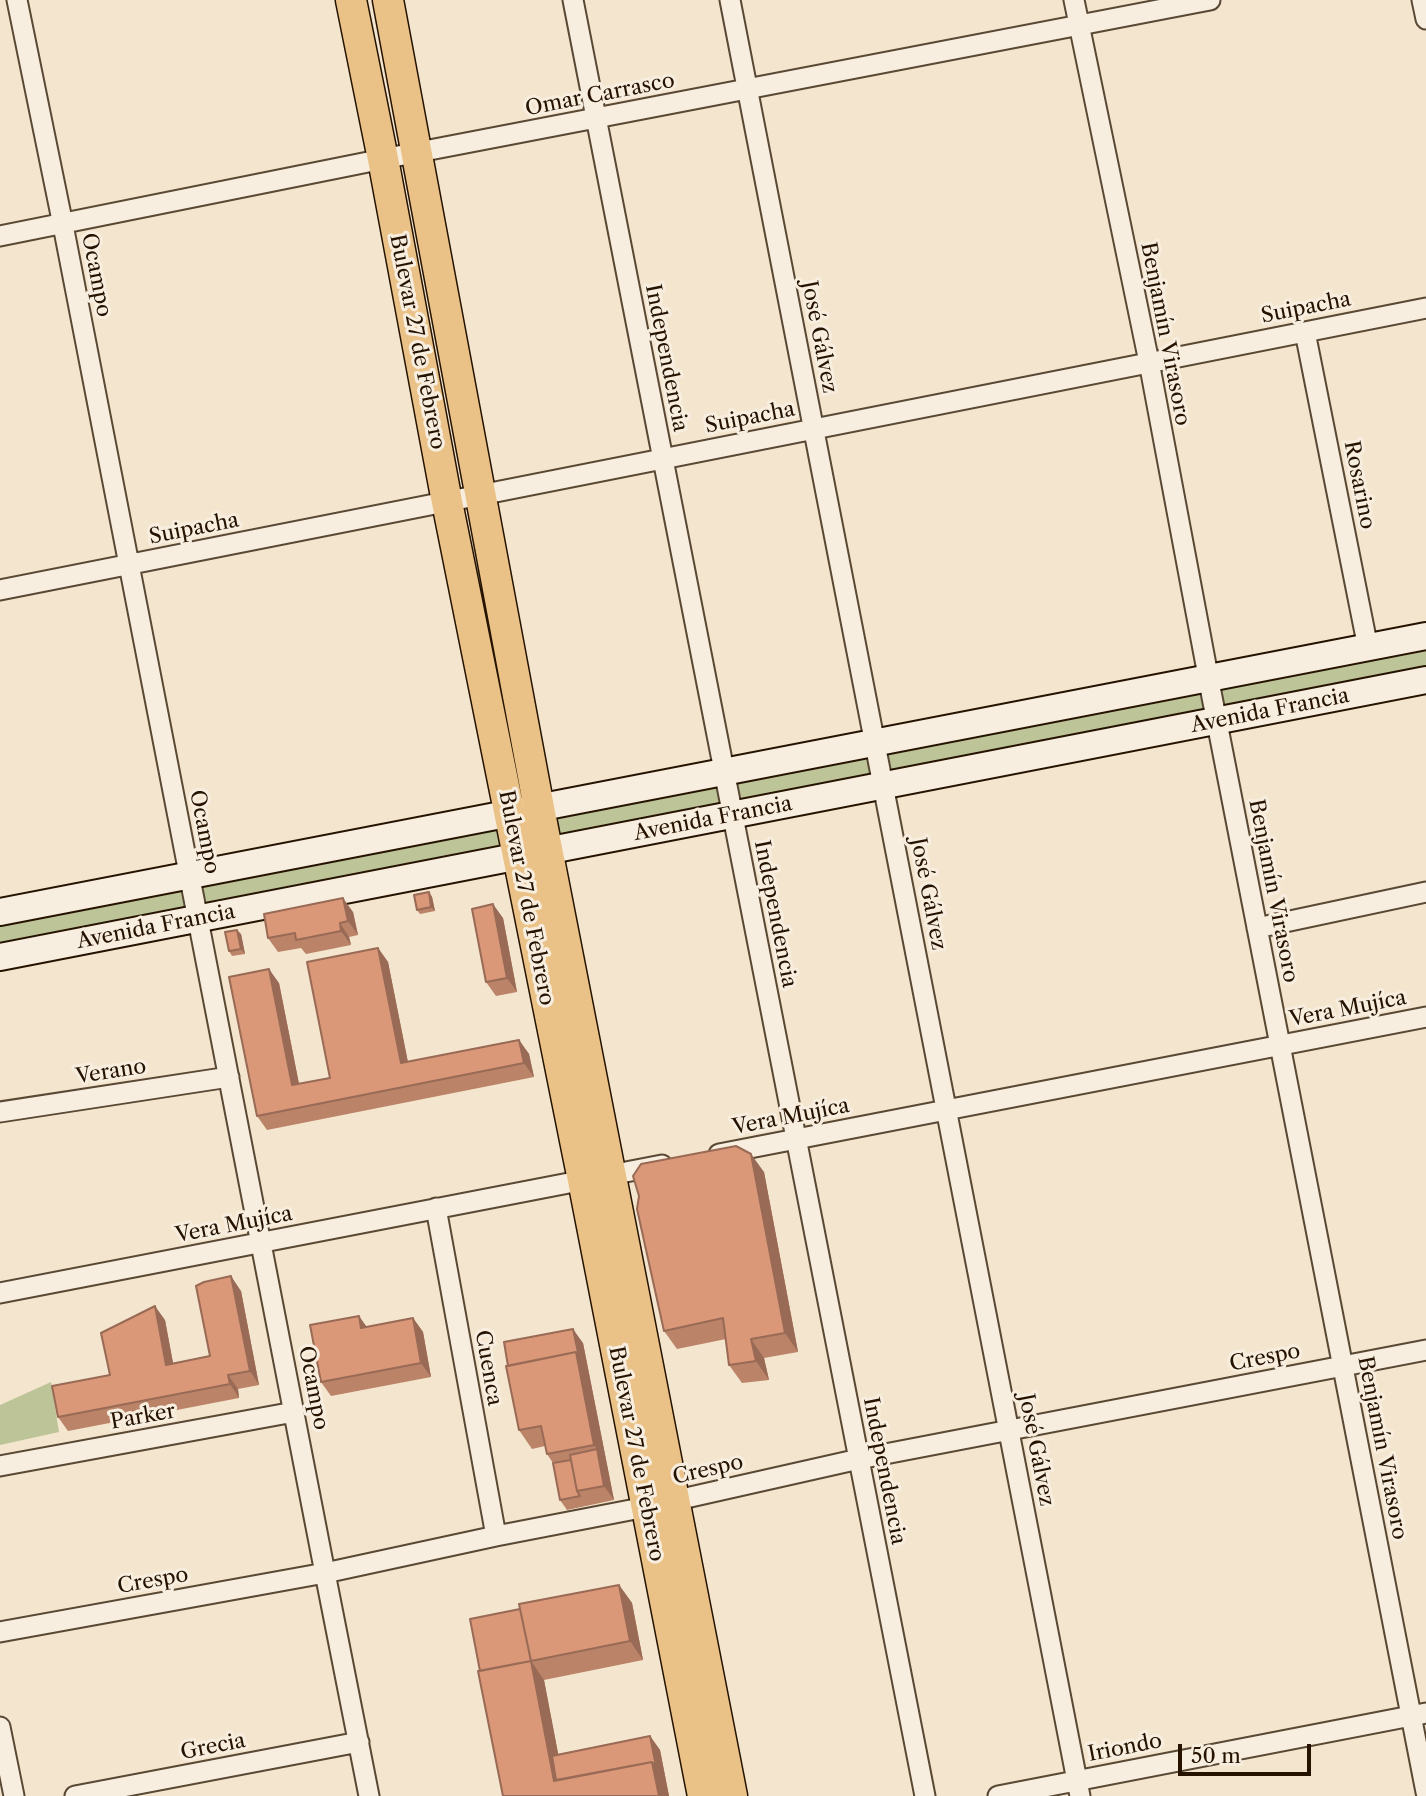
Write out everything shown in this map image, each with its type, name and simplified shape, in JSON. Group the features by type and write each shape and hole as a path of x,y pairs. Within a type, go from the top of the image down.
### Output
{"main road":[{"name":"Bulevar 27 de Febrero","path":"351,0 509,814 596,1177"},
{"name":"Bulevar 27 de Febrero","path":"388,0 547,851 596,1177 660,1504 703,1796"},
{"name":"Avenida Francia","path":"1,909 190,876 1426,636"},
{"name":"Avenida Francia","path":"0,957 1426,680"},
{"name":"Bulevar 27 de Febrero","path":"660,1504 732,1796"}],"street":[{"name":"Ocampo","path":"17,0 369,1796"},
{"name":"Independencia","path":"573,0 925,1796"},
{"name":"José Gálvez","path":"730,0 1079,1788"},
{"name":"Benjamín Virasoro","path":"1074,0 1149,362 1342,1366 1418,1714 1426,1791"},
{"name":"Omar Carrasco","path":"0,236 383,159 1210,0"},
{"path":"1422,0 1426,19"},
{"name":"Suipacha","path":"0,590 1426,308"},
{"name":"Rosarino","path":"1305,332 1368,648"},
{"path":"1257,928 1426,892"},
{"name":"Vera Mujíca","path":"707,1156 1426,1017"},
{"name":"Verano","path":"0,1112 229,1077"},
{"name":"Vera Mujíca","path":"0,1293 682,1161"},
{"name":"Cuenca","path":"436,1208 496,1536"},
{"name":"Crespo","path":"0,1632 324,1573 660,1504 859,1459 1426,1350"},
{"name":"Parker","path":"0,1466 294,1412"},
{"name":"Iriondo","path":"998,1796 1079,1788 1418,1714"},
{"path":"0,1727 14,1796"},
{"name":"Grecia","path":"75,1796 359,1742"}],"green space":[{"path":"1426,636 1426,680 0,957 0,912"},
{"path":"51,1382 59,1432 0,1445 0,1405"}],"building":[{"path":"429,892 431,907 417,910 414,895"},
{"path":"343,898 348,921 340,923 341,931 296,940 295,933 268,938 264,914"},
{"path":"493,904 507,978 486,982 472,909"},
{"path":"237,930 241,949 229,951 225,932"},
{"path":"378,948 401,1063 519,1040 524,1063 257,1116 229,977 269,969 292,1085 330,1078 307,962"},
{"path":"736,1146 751,1154 785,1333 751,1339 756,1361 729,1365 723,1318 664,1331 637,1209 639,1196 633,1176 641,1164"},
{"path":"231,1276 250,1371 228,1375 230,1384 58,1417 52,1386 110,1375 101,1333 155,1306 166,1365 210,1356 196,1286"},
{"path":"359,1316 361,1328 413,1318 421,1363 321,1382 310,1325"},
{"path":"573,1329 579,1357 576,1352 508,1366 504,1342"},
{"path":"576,1352 594,1445 547,1454 541,1426 519,1430 506,1366"},
{"path":"597,1449 604,1486 577,1491 570,1455"},
{"path":"571,1460 580,1496 560,1500 553,1463"},
{"path":"619,1585 630,1641 531,1661 519,1604"},
{"path":"520,1609 531,1661 480,1671 470,1619"},
{"path":"531,1661 554,1781 652,1762 659,1796 503,1796 478,1671"},
{"path":"650,1736 656,1766 652,1762 556,1780 552,1756"}]}
